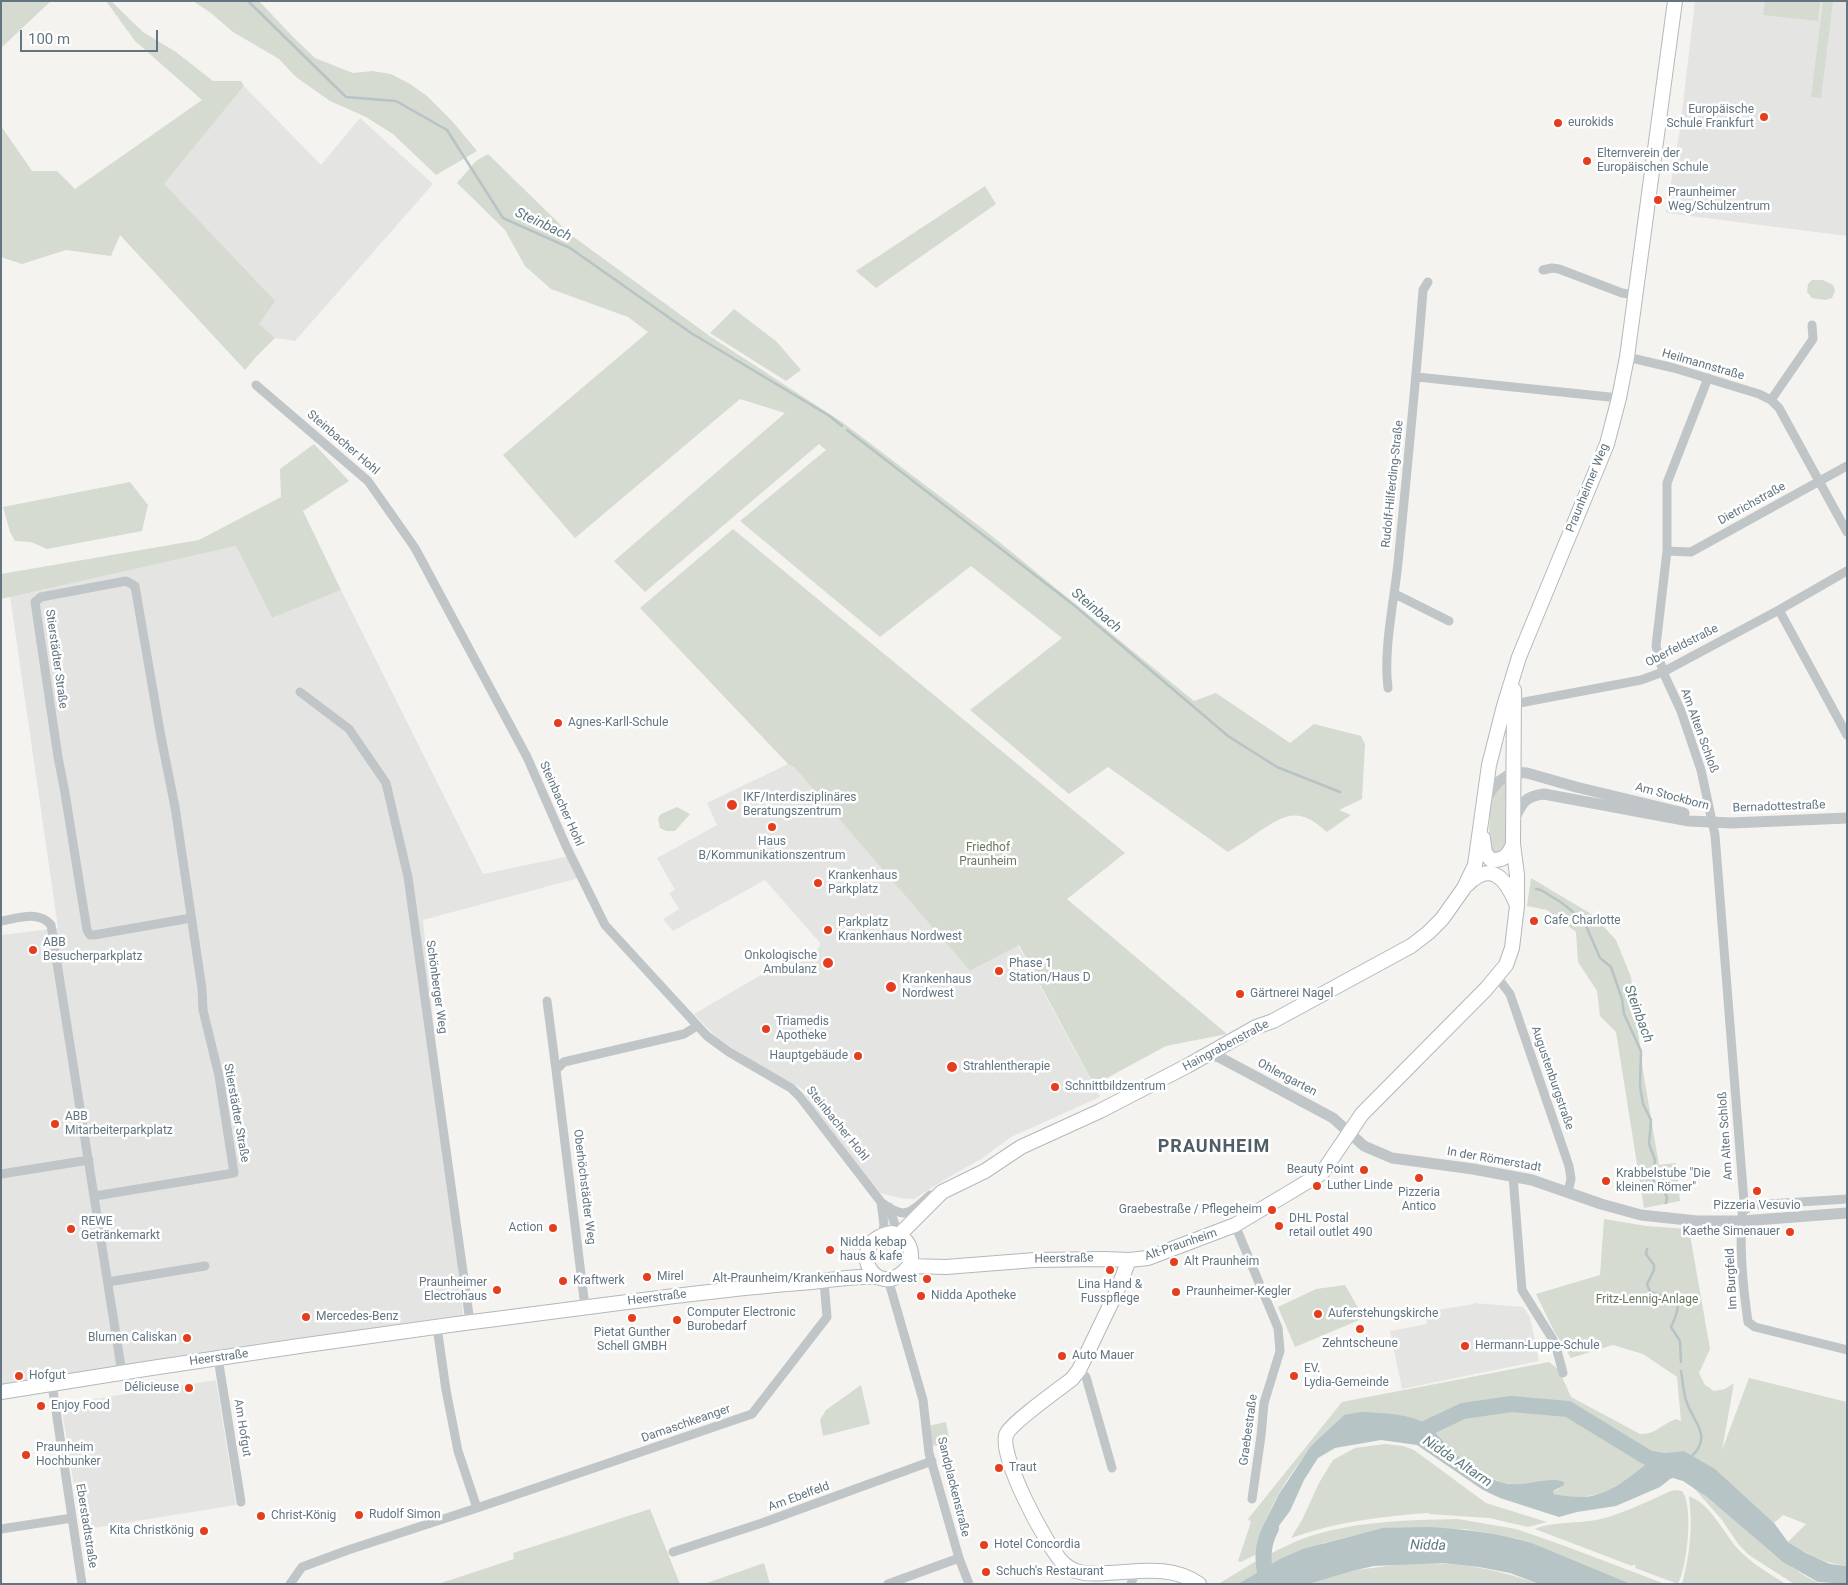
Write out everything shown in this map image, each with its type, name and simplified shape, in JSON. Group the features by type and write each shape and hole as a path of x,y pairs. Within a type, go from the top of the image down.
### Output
{"main road":[{"name":"Praunheimer Weg","path":"1464,888 1475,865 1482,827 1489,765 1519,657 1607,444 1619,398 1636,295 1675,1"},
{"name":"Praunheimer Weg","path":"1514,674 1513,844 1517,875 1517,906"},
{"path":"1482,827 1485,854 1492,860 1498,861 1506,857 1513,844"},
{"path":"1464,888 1476,876 1485,873 1496,875 1505,884 1517,906"},
{"name":"Haingrabenstraße","path":"898,1234 942,1192 985,1171 1021,1147 1100,1111 1256,1027 1273,1021 1411,946 1442,919 1464,888"},
{"name":"Alt-Praunheim","path":"1199,1584 1183,1575 1171,1572 1156,1570 1133,1578 1078,1572 1062,1563 1050,1546 1028,1506 1008,1458 1005,1444 1006,1433 1072,1379 1079,1370 1116,1293 1129,1260 1148,1258 1235,1226 1322,1173 1362,1114 1497,977 1506,965 1512,948 1517,906"},
{"path":"824,1281 846,1273 865,1258 871,1245 882,1236 892,1233 898,1234 905,1239 910,1246 912,1260 910,1266 897,1277 883,1278 867,1266 865,1258"},
{"name":"Heerstraße","path":"910,1266 1104,1258 1129,1260"},
{"name":"Heerstraße","path":"1,1392 218,1358 585,1307 721,1290 861,1276 883,1278"}],"street":[{"path":"1543,270 1559,269 1622,293 1636,295"},
{"name":"Rudolf-Hilferding-Straße","path":"1388,688 1385,668 1395,594 1417,377 1423,290 1428,282"},
{"path":"1812,325 1813,339 1771,400 1779,408 1847,532"},
{"name":"Heilmannstraße","path":"1627,357 1708,378 1771,400"},
{"path":"1417,377 1619,398"},
{"name":"Am Alten Schloß","path":"1708,378 1667,483 1667,551 1656,646 1663,672 1681,711 1701,770 1716,844 1743,1192 1742,1216"},
{"name":"Steinbacher Hohl","path":"256,385 368,481 379,494 415,548 519,742 566,846 605,925 691,1017 697,1026 729,1052 791,1088 800,1097 885,1205 898,1234"},
{"name":"Dietrichstraße","path":"1667,551 1691,552 1847,466"},
{"name":"Oberfeldstraße","path":"1514,704 1641,680 1663,672 1847,571"},
{"name":"Stierstädter Straße","path":"95,1196 234,1173 219,1076 203,1010 202,989 175,807 135,586 126,581 41,597 35,602 58,757 87,930 90,935 94,935 191,918"},
{"path":"1395,594 1449,621"},
{"path":"1779,610 1847,735"},
{"name":"Schönberger Weg","path":"300,692 349,729 386,784 408,877 470,1322"},
{"path":"1484,799 1498,782 1513,772"},
{"name":"Am Stockborn","path":"1513,772 1538,775 1576,788 1656,805 1712,822"},
{"name":"Am Stockborn","path":"1513,821 1520,806 1528,798 1544,794 1689,820 1712,822"},
{"name":"Bernadottestraße","path":"1712,822 1847,818"},
{"path":"1,921 35,916 45,918 51,925 122,1373"},
{"name":"Augustenburgstraße","path":"1497,977 1510,994 1569,1166 1571,1179 1568,1192"},
{"name":"Oberhöchstädter Weg","path":"547,1002 585,1307"},
{"path":"556,1070 564,1062 684,1034 697,1026"},
{"name":"Ohlengarten","path":"1208,1054 1219,1056 1333,1118 1350,1132"},
{"name":"In der Römerstadt","path":"1350,1132 1364,1146 1392,1158 1513,1176 1540,1182 1601,1204 1640,1215 1697,1221 1742,1216 1847,1214"},
{"path":"1,1174 89,1160"},
{"path":"1513,1176 1522,1290 1556,1343 1563,1374"},
{"path":"882,1236 885,1205 903,1213 908,1213 930,1195 942,1192"},
{"name":"In der Römerstadt","path":"1742,1216 1753,1205 1847,1199"},
{"name":"Im Burgfeld","path":"1742,1216 1742,1260 1748,1322 1755,1327 1847,1350"},
{"name":"Graebestraße","path":"1235,1226 1278,1328 1280,1351 1264,1403 1252,1499"},
{"path":"108,1282 205,1266"},
{"name":"Sandplackenstraße","path":"883,1278 923,1400 929,1453 959,1558 969,1584"},
{"name":"Damaschkeanger","path":"290,1584 302,1567 348,1550 752,1414 827,1317 824,1281"},
{"path":"437,1327 446,1390 458,1451 477,1508"},
{"name":"Am Hofgut","path":"218,1358 241,1502"},
{"path":"1079,1370 1086,1377 1112,1468"},
{"name":"Eberstadtstraße","path":"52,1384 82,1584"},
{"name":"Am Ebelfeld","path":"672,1552 762,1524 932,1461"},
{"path":"1,1529 72,1518"},
{"path":"888,1584 959,1558"}],"shaded area":[{"name":"Europäische Schule Frankfurt","path":"1695,1 1847,1 1847,236 1666,213 1680,129"},
{"path":"244,86 321,165 360,118 433,184 295,341 275,338 259,325 164,184"},
{"path":"236,546 272,618 341,590 483,874 570,856 579,878 423,920 464,1324 1,1392 1,935 58,928 10,596"},
{"name":"Krankenhaus Nordwest","path":"788,764 795,768 970,971 1018,945 1100,1097 1011,1137 981,1159 914,1199 900,1198 880,1193 811,1106 804,1090 745,1057 714,1035 694,1014 766,972 819,948 820,943 765,880 673,931 663,919 679,909 669,893 675,890 657,858 717,825 707,803"},
{"name":"Hermann-Luppe-Schule","path":"1474,1303 1523,1307 1530,1317 1539,1361 1402,1389 1390,1331 1427,1324 1425,1312"},
{"path":"216,1380 236,1505 81,1530 61,1404"}],"green space":[{"path":"1,1 51,1 1,48"},
{"path":"106,1 111,1 143,32 176,52 213,81 241,81 244,86 164,184 275,301 259,324 275,338 245,370 120,235 111,256 66,250 22,264 1,257 1,126 32,171 57,171 75,189 202,100 135,41"},
{"path":"193,1 259,1 315,58 353,73 372,71 391,74 410,84 427,96 453,122 477,151 436,175 393,134 366,117 330,101 296,77 279,59 233,32 211,13"},
{"path":"1765,1 1820,1 1818,21 1763,15"},
{"path":"1823,1 1833,1 1821,98 1811,97"},
{"path":"488,154 571,235 711,337 842,422 987,532 1194,701 1216,693 1290,743 1314,724 1361,736 1365,744 1362,799 1339,810 1351,815 1327,832 1307,818 1290,816 1282,818 1228,852 1108,767 1069,794 970,710 1062,638 971,566 880,637 740,521 826,450 819,444 645,592 614,561 785,413 740,399 575,538 503,455 648,332 628,317 551,289 525,266 505,230 457,183 476,161"},
{"path":"985,186 996,204 876,288 856,271"},
{"path":"1812,280 1823,280 1833,285 1835,291 1832,298 1825,300 1812,298 1807,292 1808,284"},
{"path":"734,309 777,342 801,370 786,381 710,333"},
{"path":"314,444 349,481 303,511 341,590 272,618 236,546 1,599 1,574 199,540 281,497 280,469"},
{"path":"130,482 148,505 142,531 47,549 31,542 15,541 10,532 3,507"},
{"name":"Friedhof Praunheim","path":"733,529 1125,853 1067,899 1227,1034 1166,1046 1094,1085 1019,945 970,971 795,768 788,764 640,608"},
{"path":"1504,781 1508,783 1505,808 1506,851 1495,856 1488,847 1491,797"},
{"path":"677,807 690,814 675,831 666,831 660,828 658,818 661,814"},
{"path":"1531,878 1593,915 1616,940 1631,977 1643,1071 1659,1165 1676,1163 1680,1201 1644,1208 1616,1032 1600,1016 1597,991 1578,962 1576,932 1547,910 1527,906"},
{"name":"Fritz-Lennig-Anlage","path":"1604,1219 1646,1226 1689,1229 1710,1349 1699,1373 1705,1385 1714,1391 1725,1389 1734,1383 1722,1450 1749,1378 1847,1402 1847,1566 1823,1560 1788,1542 1806,1524 1783,1515 1774,1523 1714,1469 1684,1451 1665,1453 1628,1446 1646,1465 1606,1493 1576,1498 1554,1494 1553,1491 1559,1489 1553,1480 1522,1485 1503,1483 1480,1473 1455,1453 1437,1434 1344,1415 1298,1464 1279,1493 1265,1523 1258,1545 1265,1550 1241,1562 1238,1561 1251,1522 1248,1519 1342,1402 1549,1362 1559,1370 1571,1397 1640,1434 1650,1433 1676,1419 1681,1421 1677,1377 1643,1354 1613,1345 1571,1358 1554,1331 1536,1294 1600,1275"},
{"path":"1345,1285 1364,1318 1295,1347 1278,1307 1316,1289"},
{"path":"861,1385 870,1424 823,1436 820,1420 826,1410"},
{"path":"946,1422 950,1443 932,1446 928,1426"},
{"path":"1385,1444 1403,1446 1414,1450 1486,1503 1547,1522 1528,1527 1489,1518 1428,1513 1359,1521 1308,1532 1291,1538 1333,1460 1355,1448"},
{"path":"1693,1487 1777,1556 1805,1576 1822,1584 1794,1584 1749,1555"},
{"path":"1674,1490 1682,1491 1688,1509 1688,1537 1684,1564 1678,1584 1635,1568 1636,1565 1632,1566 1535,1529 1542,1526 1593,1521 1628,1510"},
{"path":"1689,1496 1697,1500 1711,1513 1744,1555 1761,1569 1786,1584 1682,1584 1690,1540"},
{"path":"650,1509 680,1584 438,1584 514,1559 513,1553"},
{"path":"1458,1519 1516,1529 1665,1584 1631,1584 1532,1543 1465,1529 1382,1528 1324,1543 1267,1567 1270,1554 1298,1541 1340,1528 1379,1523"},
{"path":"1261,1558 1260,1571 1238,1584 1220,1583"},
{"path":"764,1563 770,1584 704,1584"},
{"path":"1411,1563 1476,1567 1539,1584 1309,1584 1356,1570"}],"water":[{"path":"1361,1412 1397,1415 1418,1420 1433,1431 1466,1462 1491,1478 1511,1484 1558,1480 1564,1482 1564,1485 1553,1491 1554,1494 1569,1496 1582,1497 1603,1493 1623,1482 1645,1465 1627,1446 1665,1453 1684,1451 1715,1469 1774,1523 1788,1542 1830,1564 1847,1566 1847,1584 1818,1582 1783,1562 1707,1497 1683,1481 1673,1478 1660,1487 1616,1506 1559,1517 1500,1498 1483,1490 1417,1445 1381,1440 1335,1448 1318,1458 1304,1480 1290,1511 1263,1547 1258,1544 1265,1522 1279,1494 1311,1446 1344,1415"},
{"name":"Nidda","path":"1428,1527 1481,1532 1532,1543 1631,1584 1539,1584 1510,1573 1442,1563 1374,1566 1309,1584 1238,1584 1280,1559 1303,1549 1382,1528"}],"waterway":[{"name":"Steinbach","path":"248,1 346,97 396,101 447,130 503,218 570,248 691,333 828,415 842,426"},
{"name":"Steinbach","path":"847,430 1075,606 1228,736 1277,767 1340,792"},
{"name":"Steinbach","path":"1536,889 1562,903 1584,921 1600,958 1611,967 1622,999 1624,1014 1641,1051 1640,1086 1643,1104 1651,1120 1649,1144 1655,1160 1653,1177 1655,1185 1667,1197 1666,1203"},
{"name":"Steinbach","path":"1647,1249 1646,1254 1654,1265 1654,1270 1647,1284 1650,1292 1672,1299 1678,1305 1671,1327 1680,1341 1681,1362"},
{"name":"Steinbach","path":"1681,1371 1686,1399 1701,1436 1701,1443 1691,1457"},
{"name":"Nidda Altarm","path":"1409,1433 1414,1434 1463,1411 1511,1404 1568,1409 1645,1456"},
{"name":"Nidda Altarm","path":"1268,1583 1264,1549 1271,1528"}],"place":[{"name":"Europäische Schule Frankfurt","path":"1764,117"},
{"name":"eurokids","path":"1558,123"},
{"name":"Elternverein der Europäischen Schule","path":"1587,161"},
{"name":"Praunheimer Weg/Schulzentrum","path":"1658,200"},
{"name":"Agnes-Karll-Schule","path":"558,723"},
{"name":"IKF/Interdisziplinäres Beratungszentrum","path":"732,805"},
{"name":"Haus B/Kommunikationszentrum","path":"772,827"},
{"name":"Krankenhaus Parkplatz","path":"818,883"},
{"name":"Cafe Charlotte","path":"1534,921"},
{"name":"Parkplatz Krankenhaus Nordwest","path":"828,930"},
{"name":"ABB Besucherparkplatz","path":"33,950"},
{"name":"Onkologische Ambulanz","path":"828,963"},
{"name":"Phase 1 Station/Haus D","path":"999,971"},
{"name":"Krankenhaus Nordwest","path":"891,987"},
{"name":"Gärtnerei Nagel","path":"1240,994"},
{"name":"Triamedis Apotheke","path":"766,1029"},
{"name":"Hauptgebäude","path":"858,1056"},
{"name":"Strahlentherapie","path":"952,1067"},
{"name":"Schnittbildzentrum","path":"1055,1087"},
{"name":"ABB Mitarbeiterparkplatz","path":"55,1124"},
{"name":"Beauty Point","path":"1364,1170"},
{"name":"Pizzeria Antico","path":"1419,1178"},
{"name":"Krabbelstube \"Die kleinen Römer\"","path":"1606,1181"},
{"name":"Luther Linde","path":"1317,1186"},
{"name":"Pizzeria Vesuvio","path":"1757,1191"},
{"name":"Graebestraße / Pflegeheim","path":"1272,1210"},
{"name":"DHL Postal retail outlet 490","path":"1279,1226"},
{"name":"Action","path":"553,1228"},
{"name":"REWE Getränkemarkt","path":"71,1229"},
{"name":"Kaethe Simenauer","path":"1790,1232"},
{"name":"Nidda kebap haus & kafe","path":"830,1250"},
{"name":"Alt Praunheim","path":"1174,1262"},
{"name":"Lina Hand & Fusspflege","path":"1110,1270"},
{"name":"Mirel","path":"647,1277"},
{"name":"Alt-Praunheim/Krankenhaus Nordwest","path":"927,1279"},
{"name":"Kraftwerk","path":"563,1281"},
{"name":"Praunheimer Electrohaus","path":"497,1290"},
{"name":"Praunheimer-Kegler","path":"1176,1292"},
{"name":"Nidda Apotheke","path":"921,1296"},
{"name":"Auferstehungskirche","path":"1318,1314"},
{"name":"Mercedes-Benz","path":"306,1317"},
{"name":"Pietat Gunther Schell GMBH","path":"632,1318"},
{"name":"Computer Electronic Burobedarf","path":"677,1320"},
{"name":"Zehntscheune","path":"1360,1329"},
{"name":"Blumen Caliskan","path":"187,1338"},
{"name":"Hermann-Luppe-Schule","path":"1465,1346"},
{"name":"Auto Mauer","path":"1062,1356"},
{"name":"Hofgut","path":"19,1376"},
{"name":"EV. Lydia-Gemeinde","path":"1294,1376"},
{"name":"Délicieuse","path":"189,1388"},
{"name":"Enjoy Food","path":"41,1406"},
{"name":"Praunheim Hochbunker","path":"26,1455"},
{"name":"Traut","path":"999,1468"},
{"name":"Rudolf Simon","path":"359,1515"},
{"name":"Christ-König","path":"261,1516"},
{"name":"Kita Christkönig","path":"204,1531"},
{"name":"Hotel Concordia","path":"984,1545"},
{"name":"Schuch's Restaurant","path":"986,1572"}],"district":[{"name":"PRAUNHEIM","path":"1214,1147"}]}
